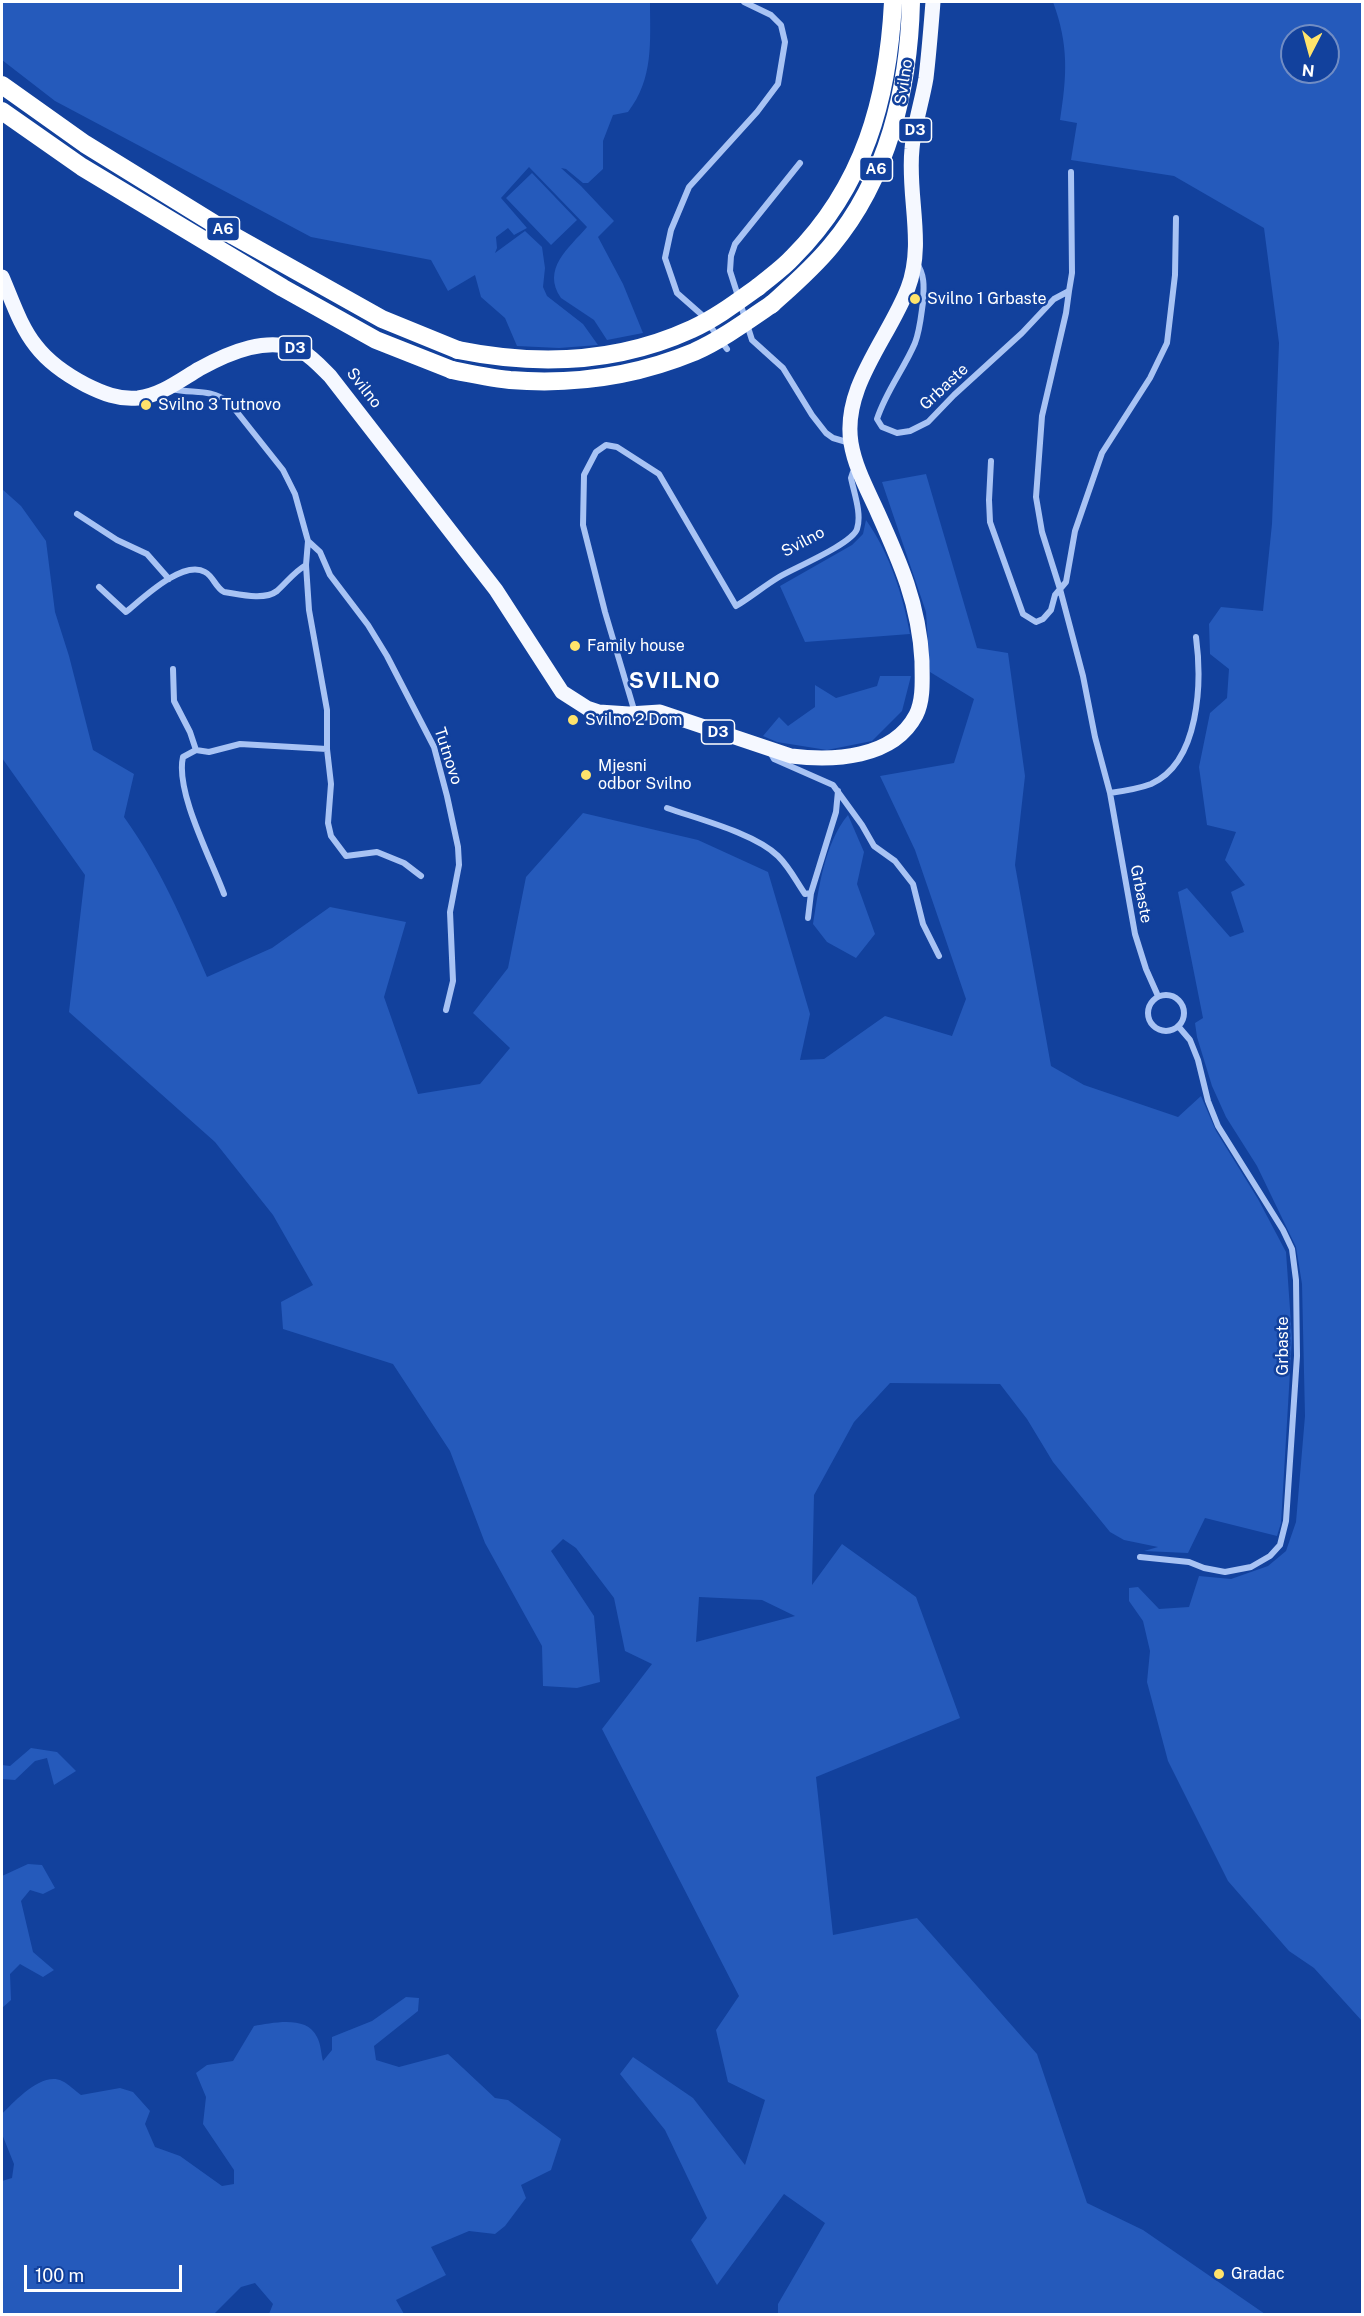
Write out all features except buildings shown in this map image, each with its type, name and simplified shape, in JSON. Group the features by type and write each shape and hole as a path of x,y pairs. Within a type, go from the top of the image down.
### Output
{"highway":[{"name":"A6","path":"2,85 85,144 234,236 382,319 458,350 491,357 543,361 603,356 653,343 693,329 725,311 793,258 818,229 840,198 868,142 883,93 893,2"},
{"name":"A6","path":"2,111 82,167 283,288 376,340 452,370 519,380 560,381 608,377 654,366 696,351 738,327 772,304 832,245 858,207 888,145 902,95 911,2"}],"main road":[{"name":"Svilno","path":"2,277 19,319 34,345 61,370 94,389 112,396 137,398 168,388 219,359 258,346 282,345 303,352 330,376 496,590 562,692 587,708 599,712 653,711 673,715 769,750 813,759 839,759 864,753 882,747 903,731 916,715 922,681 917,613 907,578 858,468 851,443 850,419 863,375 908,287 914,259 912,148 926,78 933,2"}],"street":[{"path":"727,349 702,315 677,293 665,258 671,230 689,187 757,112 778,84 784,42 781,26 771,15 744,2"},
{"path":"800,163 735,244 731,256 730,272 752,340 783,368 826,433 833,438 851,443"},
{"name":"Grbaste","path":"1071,172 1072,273 1066,313 1042,416 1036,497 1042,532 1083,676 1095,737 1110,793 1135,934 1146,969 1158,996"},
{"path":"991,461 990,522 1023,615 1036,622 1043,619 1051,609 1055,595 1066,582 1075,531 1102,453 1150,378 1167,343 1175,275 1176,218"},
{"name":"Grbaste","path":"914,259 922,271 925,284 920,324 915,343 882,404 877,418 882,427 897,432 910,431 928,422 1022,333 1054,299 1069,291"},
{"name":"Tutnovo","path":"168,388 190,393 217,394 228,402 240,414 289,481 308,541 306,565 312,633 327,710 327,749 331,784 328,823 331,836 346,856 377,852 391,856 421,876"},
{"name":"Svilno","path":"635,713 605,612 583,525 584,475 596,452 606,445 617,447 659,474 736,606 776,579 840,545 856,532 859,521 851,478 853,472 858,468"},
{"path":"77,514 117,540 147,554 169,579"},
{"name":"Tutnovo","path":"308,541 320,552 330,575 368,625 387,656 434,747 449,806 459,865 450,912 453,981 446,1010"},
{"path":"99,587 126,612 151,590 169,579 194,569 203,570 209,574 219,590 224,592 264,596 276,592 306,565"},
{"path":"1110,793 1152,783 1170,771 1185,751 1198,693 1200,665 1196,637"},
{"path":"173,669 174,701 187,725 196,750"},
{"path":"224,894 183,785 181,771 183,757 196,750 209,752 240,744 327,749"},
{"name":"Svilno","path":"769,750 774,759 833,784 874,846 895,861 913,884 923,924 939,956"},
{"path":"808,918 811,893 836,812 838,791"},
{"path":"667,808 759,842 777,855 787,866 805,894 811,893"},
{"path":"1170,995 1180,1000 1184,1016 1178,1026 1167,1031 1160,1030 1151,1022 1148,1017 1150,1005 1158,996 1170,995"},
{"name":"Grbaste","path":"1140,1557 1189,1562 1225,1572 1251,1567 1270,1556 1280,1545 1286,1521 1293,1432 1297,1356 1296,1280 1292,1249 1283,1230 1218,1126 1190,1040 1178,1026"}],"shaded area":[{"path":"2,2 650,2 650,45 646,73 636,99 628,112 613,115 603,141 603,169 588,183 583,183 566,169 561,168 614,221 598,237 623,284 643,333 607,340 594,320 561,298 554,278 556,268 566,251 587,227 529,167 501,198 527,228 514,235 508,228 496,237 495,253 525,231 542,247 545,268 543,287 547,296 583,324 598,345 559,348 517,346 505,318 481,297 475,275 448,291 431,260 311,237 55,101 2,60"},
{"path":"1053,2 1362,2 1362,2021 1314,1968 1289,1951 1228,1881 1168,1761 1147,1682 1150,1651 1143,1621 1129,1601 1129,1588 1138,1587 1159,1609 1189,1607 1199,1576 1231,1579 1268,1566 1286,1551 1296,1522 1305,1416 1302,1284 1296,1247 1257,1166 1226,1117 1212,1086 1197,1037 1195,1023 1203,1018 1178,892 1187,888 1230,937 1244,932 1231,892 1245,885 1225,860 1236,832 1207,825 1199,767 1210,713 1227,698 1229,669 1210,654 1209,624 1221,607 1263,611 1272,524 1279,343 1264,228 1174,176 1071,160 1077,123 1060,120 1065,75 1062,32"},
{"path":"532,173 577,220 551,245 506,198"},
{"path":"926,474 977,648 1008,653 1025,776 1015,865 1051,1066 1084,1085 1178,1117 1201,1096 1216,1131 1258,1199 1286,1252 1292,1338 1281,1523 1277,1536 1205,1518 1188,1553 1144,1551 1158,1547 1124,1540 1110,1532 1053,1462 1027,1419 1000,1384 890,1383 854,1422 814,1495 812,1585 842,1544 916,1597 960,1718 816,1777 833,1935 917,1918 1037,2054 1087,2203 1143,2230 1265,2314 778,2314 778,2304 825,2223 784,2194 717,2285 691,2240 707,2218 665,2130 620,2074 633,2057 693,2098 745,2165 765,2100 728,2082 716,2030 739,1996 602,1729 652,1664 625,1651 614,1598 576,1548 563,1539 551,1551 594,1616 600,1682 577,1688 543,1686 542,1646 485,1543 450,1451 393,1364 283,1329 281,1302 313,1285 273,1215 215,1142 69,1012 85,875 2,758 2,489 21,506 46,541 55,612 69,656 93,750 134,774 124,817 160,875 207,977 272,948 330,907 406,922 384,997 418,1094 480,1084 510,1048 473,1013 508,968 526,877 583,813 698,840 768,872 810,1014 800,1060 824,1059 885,1016 952,1036 966,999 915,850 880,776 954,763 974,699 930,672 926,612 882,482","holes":["699,1597 762,1600 795,1616 696,1642"]},
{"path":"866,520 882,546 894,574 910,634 805,642 780,586 852,545 863,534"},
{"path":"880,676 911,676 902,711 872,741 827,750 777,742 763,736 779,717 788,726 815,707 815,685 836,698 877,686"},
{"path":"848,815 864,852 857,884 875,934 856,958 827,942 813,924 820,881 828,853 833,839"},
{"path":"31,1748 57,1752 76,1771 54,1785 47,1758 35,1761 15,1780 2,1779 2,1765 10,1766"},
{"path":"28,1864 42,1865 55,1888 43,1894 30,1890 21,1901 33,1952 54,1970 43,1977 20,1964 10,1974 11,2000 2,2008 2,1876"},
{"path":"406,1997 419,1998 418,2011 374,2046 376,2060 399,2067 448,2054 495,2098 508,2100 561,2139 551,2170 521,2185 526,2198 505,2226 495,2234 469,2231 431,2247 446,2275 396,2300 404,2314 269,2314 273,2304 255,2283 241,2287 214,2314 2,2314 2,2181 12,2178 14,2164 2,2134 2,2114 29,2089 46,2080 54,2079 65,2082 81,2095 120,2088 133,2092 150,2111 145,2124 155,2147 180,2156 222,2186 234,2184 234,2170 203,2124 206,2097 196,2073 207,2065 233,2061 254,2026 280,2022 298,2023 312,2030 318,2040 323,2061 332,2050 332,2037 372,2021"}],"place":[{"name":"Svilno 1 Grbaste","path":"915,299"},
{"name":"Svilno 3 Tutnovo","path":"146,405"},
{"name":"Family house","path":"575,646"},
{"name":"Svilno 2 Dom","path":"573,720"},
{"name":"Mjesni odbor Svilno","path":"586,775"},
{"name":"Gradac","path":"1219,2274"}],"district":[{"name":"SVILNO","path":"675,681"}]}
